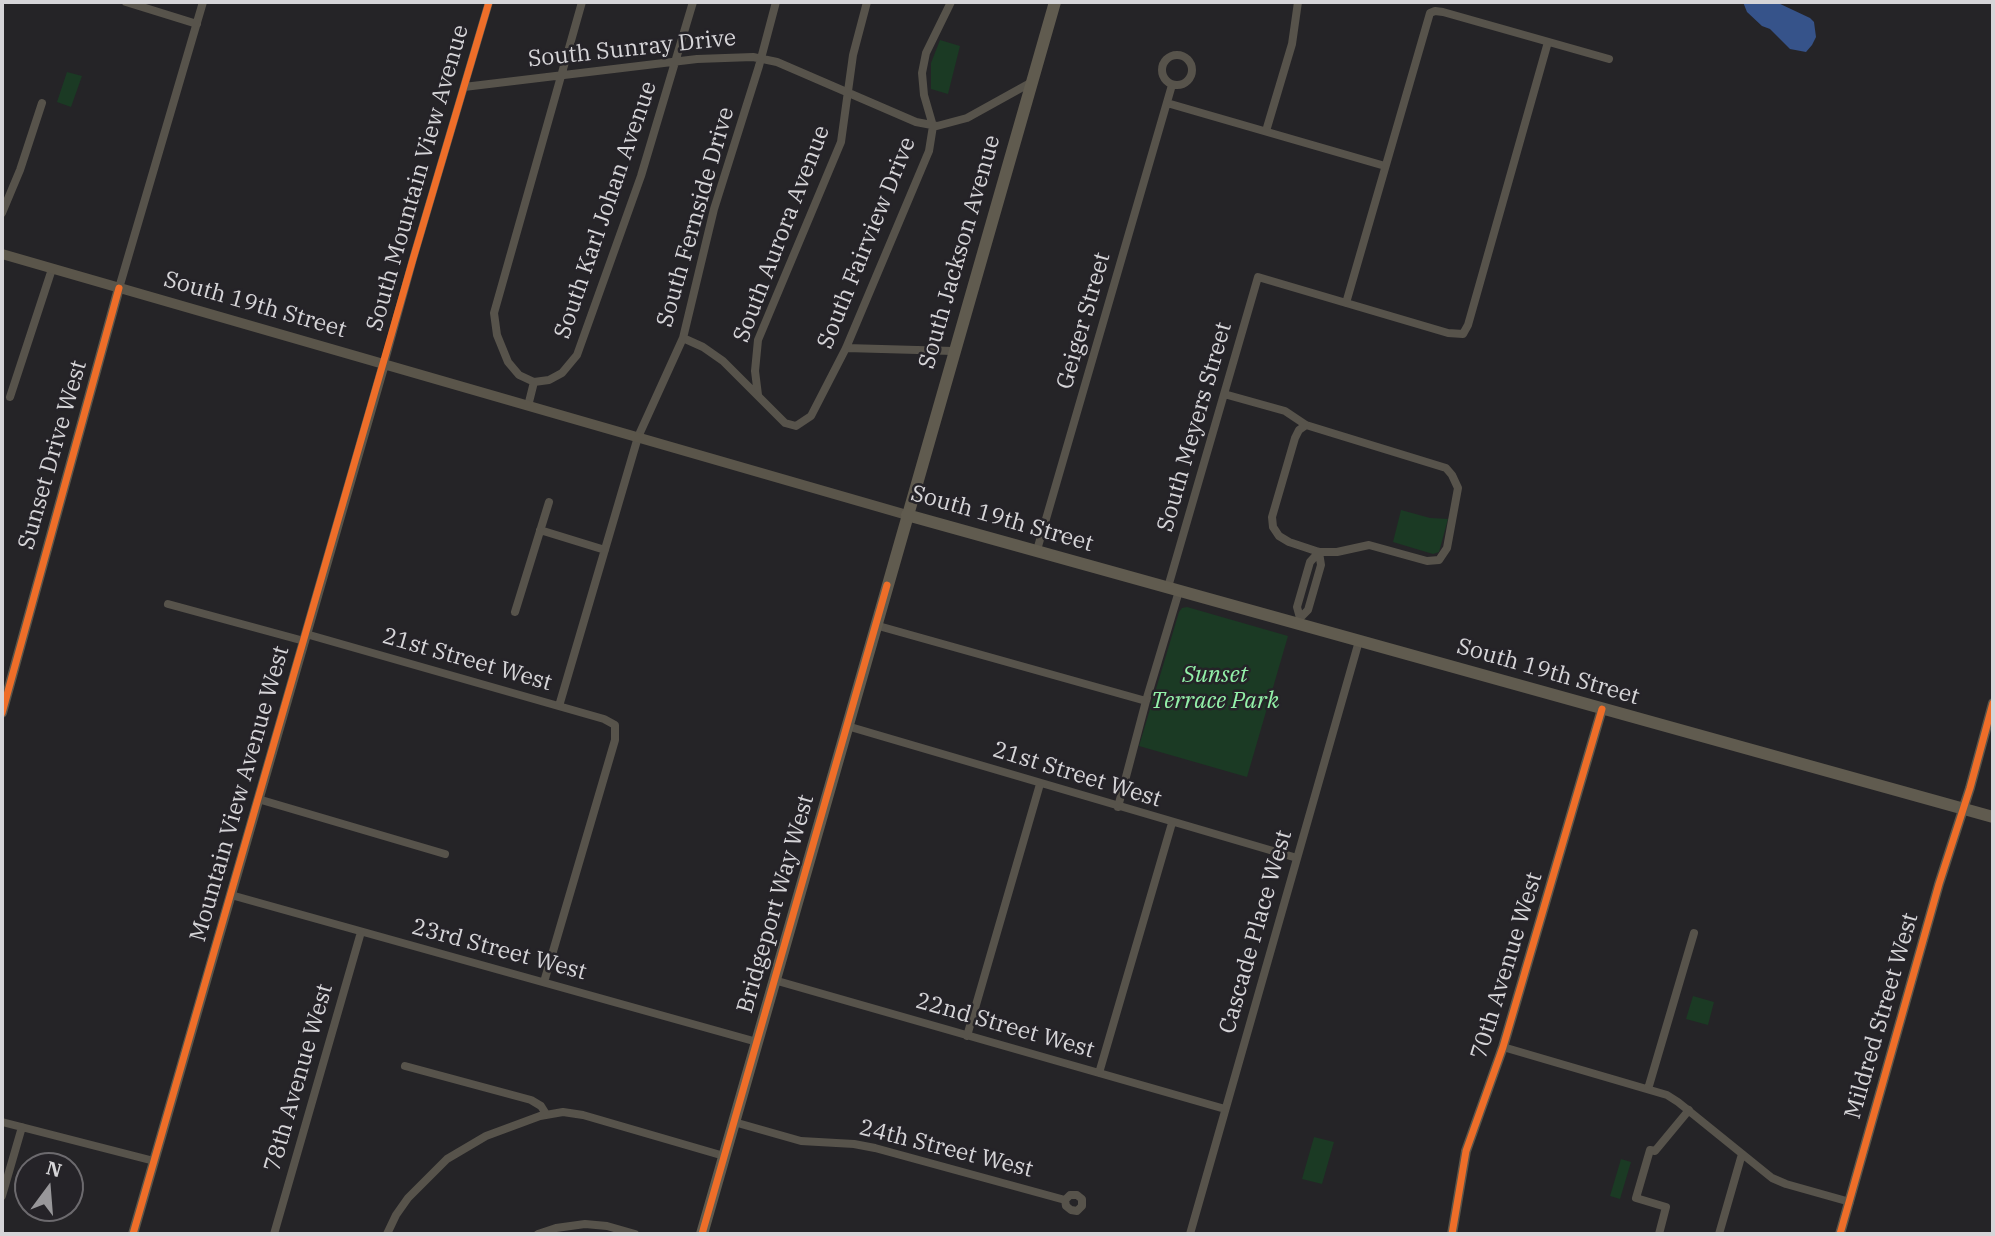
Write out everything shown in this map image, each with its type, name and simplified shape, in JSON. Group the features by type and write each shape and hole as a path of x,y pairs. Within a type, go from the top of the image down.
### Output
{"main road":[{"name":"South Jackson Avenue","path":"907,515 1055,2"},
{"name":"South 19th Street","path":"907,515 1299,621 1359,641 1993,817"},
{"name":"Bridgeport Way West","path":"702,1234 907,515"}],"street":[{"path":"126,2 197,24"},
{"path":"119,288 203,2"},
{"name":"South Mountain View Avenue","path":"384,364 489,2"},
{"path":"528,406 534,382 519,375 508,362 496,335 494,313 582,2"},
{"name":"South Karl Johan Avenue","path":"534,382 549,380 562,373 577,355 641,176 693,2"},
{"name":"South Fernside Drive","path":"559,706 638,437 683,338 714,209 776,2"},
{"name":"South Aurora Avenue","path":"759,398 755,371 758,340 839,147 844,129 853,55 867,2"},
{"name":"South Fairview Drive","path":"759,398 788,425 799,425 811,416 846,348 929,151 933,127 924,95 922,73 926,53 951,2"},
{"path":"1266,131 1292,44 1298,2"},
{"path":"1548,42 1468,325 1463,334 1448,333 1346,303 1426,24 1432,12 1443,12 1609,59"},
{"name":"South Sunray Drive","path":"464,88 677,61 746,56 782,64 847,94 933,127"},
{"path":"933,127 967,118 1032,82"},
{"name":"Geiger Street","path":"1037,550 1172,85"},
{"path":"2,214 42,103"},
{"path":"1167,103 1385,166"},
{"name":"South 19th Street","path":"2,254 907,515"},
{"path":"10,397 52,269"},
{"name":"South Meyers Street","path":"1118,807 1224,394 1258,277 1346,303"},
{"name":"Sunset Drive West","path":"2,713 119,288"},
{"path":"683,338 723,361 759,398"},
{"path":"846,348 953,351"},
{"name":"Mountain View Avenue West","path":"133,1234 384,364"},
{"path":"1224,394 1285,411 1306,425 1439,465 1452,475 1458,488 1447,548 1439,559 1427,561 1368,545 1337,552 1319,552 1281,538 1273,527 1272,517 1295,438 1299,430 1306,425"},
{"path":"515,612 549,502"},
{"path":"540,530 605,550"},
{"path":"1299,621 1308,610 1321,565 1319,552"},
{"name":"21st Street West","path":"168,604 559,706 607,720 616,727 615,740 544,982"},
{"path":"875,625 1146,701"},
{"name":"Cascade Place West","path":"1190,1234 1359,641"},
{"name":"Mildred Street West","path":"1840,1234 1993,703"},
{"name":"70th Avenue West","path":"1452,1234 1466,1151 1503,1047 1602,709"},
{"name":"21st Street West","path":"846,726 1297,858"},
{"path":"967,1036 1040,784"},
{"path":"258,799 445,853"},
{"path":"1099,1073 1172,823"},
{"name":"23rd Street West","path":"231,895 757,1042"},
{"name":"78th Avenue West","path":"274,1234 361,932"},
{"path":"1648,1089 1694,933"},
{"name":"22nd Street West","path":"774,980 1225,1109"},
{"path":"1503,1047 1673,1098 1779,1181 1850,1202"},
{"path":"405,1066 531,1100 541,1106 546,1114"},
{"path":"1659,1234 1666,1208 1636,1198 1650,1150 1655,1151 1689,1110"},
{"path":"387,1234 408,1198 447,1159 486,1136 546,1114 563,1112 590,1117 724,1156"},
{"path":"2,1122 154,1161"},
{"name":"24th Street West","path":"734,1122 802,1141 875,1147 1065,1200"},
{"path":"2,1196 22,1127"},
{"path":"1719,1234 1742,1154"},
{"path":"538,1234 565,1226 592,1224 635,1234"}],"green space":[{"path":"940,40 960,46 948,94 931,89 931,63"},
{"path":"67,72 82,76 71,107 57,102"},
{"path":"1401,510 1430,518 1448,519 1439,552 1433,554 1393,542"},
{"name":"Sunset Terrace Park","path":"1187,607 1288,636 1247,777 1139,746 1179,612"},
{"path":"1693,996 1714,1002 1708,1025 1686,1019"},
{"path":"1314,1137 1334,1142 1322,1184 1302,1179"},
{"path":"1621,1159 1631,1162 1620,1199 1610,1196"}],"water":[{"path":"1743,2 1776,2 1810,18 1814,22 1816,37 1812,45 1806,52 1790,49 1770,29 1762,26 1747,12"}],"cycle path":[{"path":"133,1234 489,2"},
{"path":"2,713 119,288"},
{"path":"702,1234 887,585"},
{"path":"1840,1234 1993,703"},
{"path":"1452,1234 1466,1151 1503,1047 1602,709"}]}
